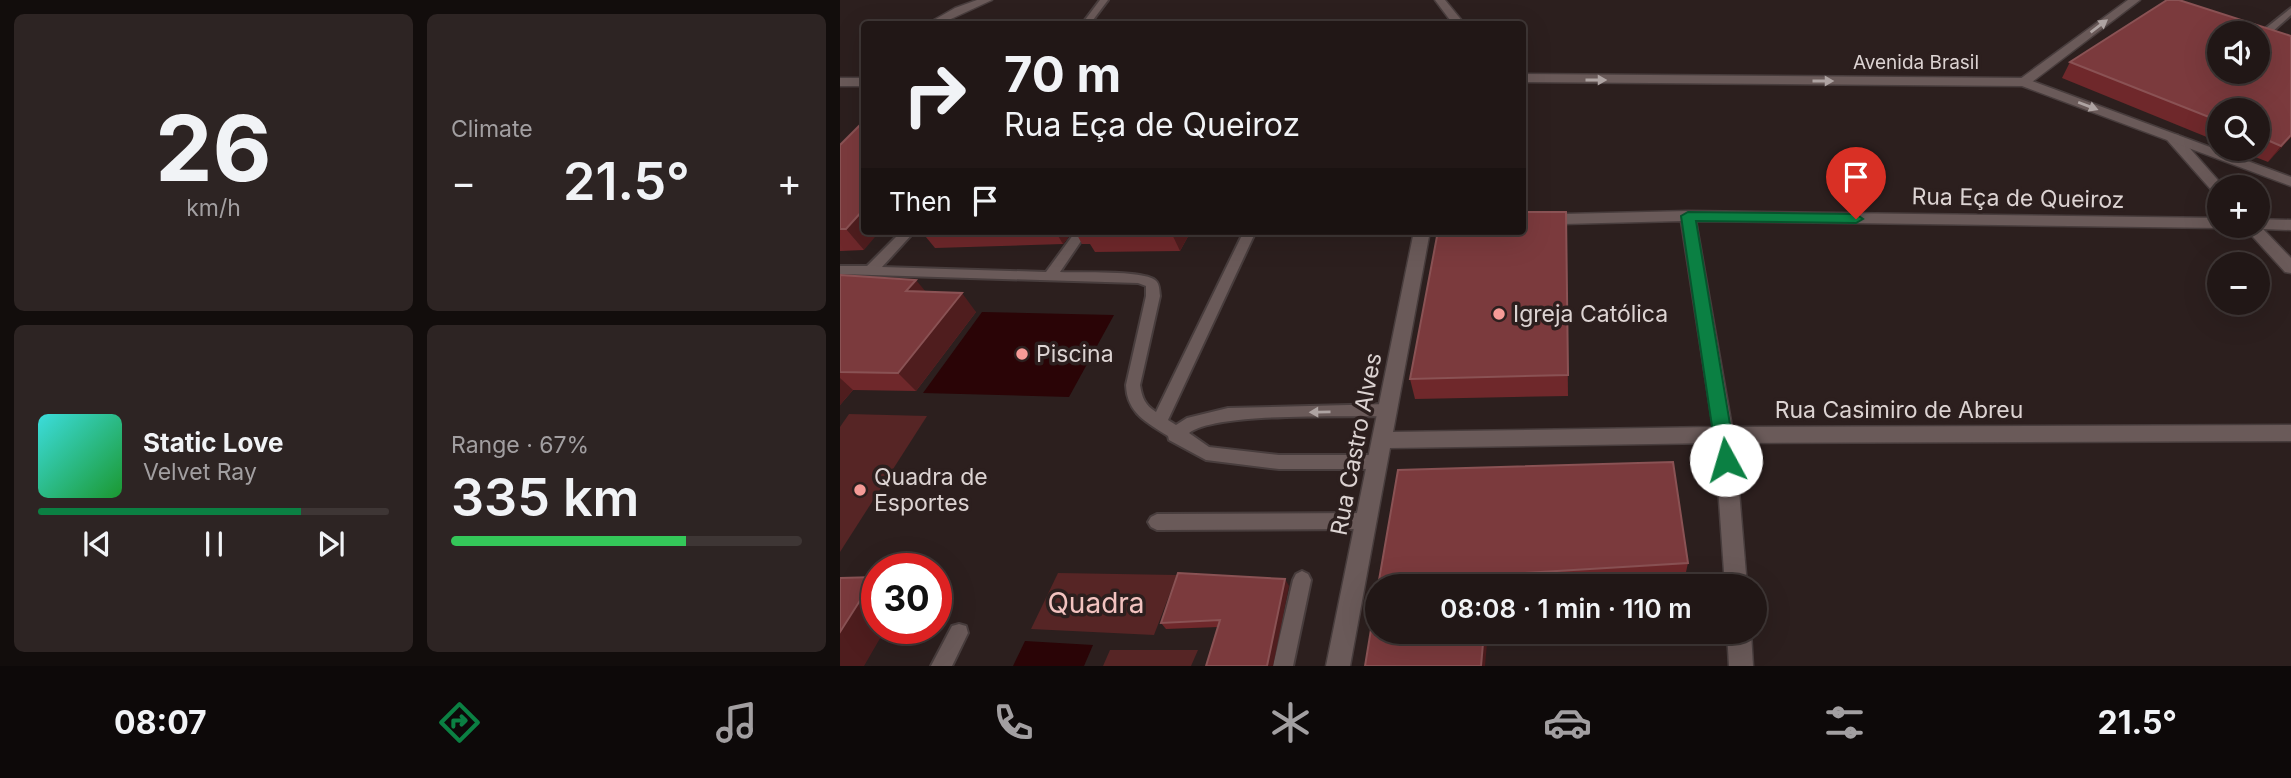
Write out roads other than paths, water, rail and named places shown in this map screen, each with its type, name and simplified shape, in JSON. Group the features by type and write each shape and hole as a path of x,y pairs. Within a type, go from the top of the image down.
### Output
{"street":[{"path":"938,21 958,10 987,0"},
{"path":"1440,0 1456,21"},
{"path":"1455,0 1457,21"},
{"path":"2024,82 2134,0"},
{"path":"843,82 861,71"},
{"name":"Avenida Brasil","path":"1526,79 2024,82 2291,182"},
{"path":"843,82 861,82"},
{"path":"2173,138 2207,176"},
{"path":"1688,216 1724,435 1735,574"},
{"name":"Rua Eça de Queiroz","path":"1526,220 1688,216 2207,223"},
{"path":"2270,224 2291,225"},
{"name":"Rua Castro Alves","path":"1338,666 1421,235"},
{"path":"2262,238 2291,268"},
{"name":"Rua Casimiro de Abreu","path":"1382,440 1724,435 2291,433"},
{"path":"1740,644 1741,666"}],"lane":[{"path":"1088,21 1104,0"},
{"path":"2270,29 2291,11"},
{"path":"871,270 905,235"},
{"path":"1050,276 1079,235"},
{"path":"1159,422 1248,235"},
{"path":"843,273 871,270 1140,279 1152,284 1153,296 1133,385 1134,398 1142,411 1206,453 1279,462 1378,462"},
{"path":"1175,435 1192,422 1228,414 1388,410"},
{"path":"1157,523 1366,521"},
{"path":"1283,666 1302,580"},
{"path":"940,666 959,633"}],"place":[{"name":"Igreja Católica","path":"1499,314"},
{"name":"Piscina","path":"1022,354"},
{"name":"Quadra de Esportes","path":"860,490"}],"park label":[{"name":"Quadra","path":"1096,603"}]}
